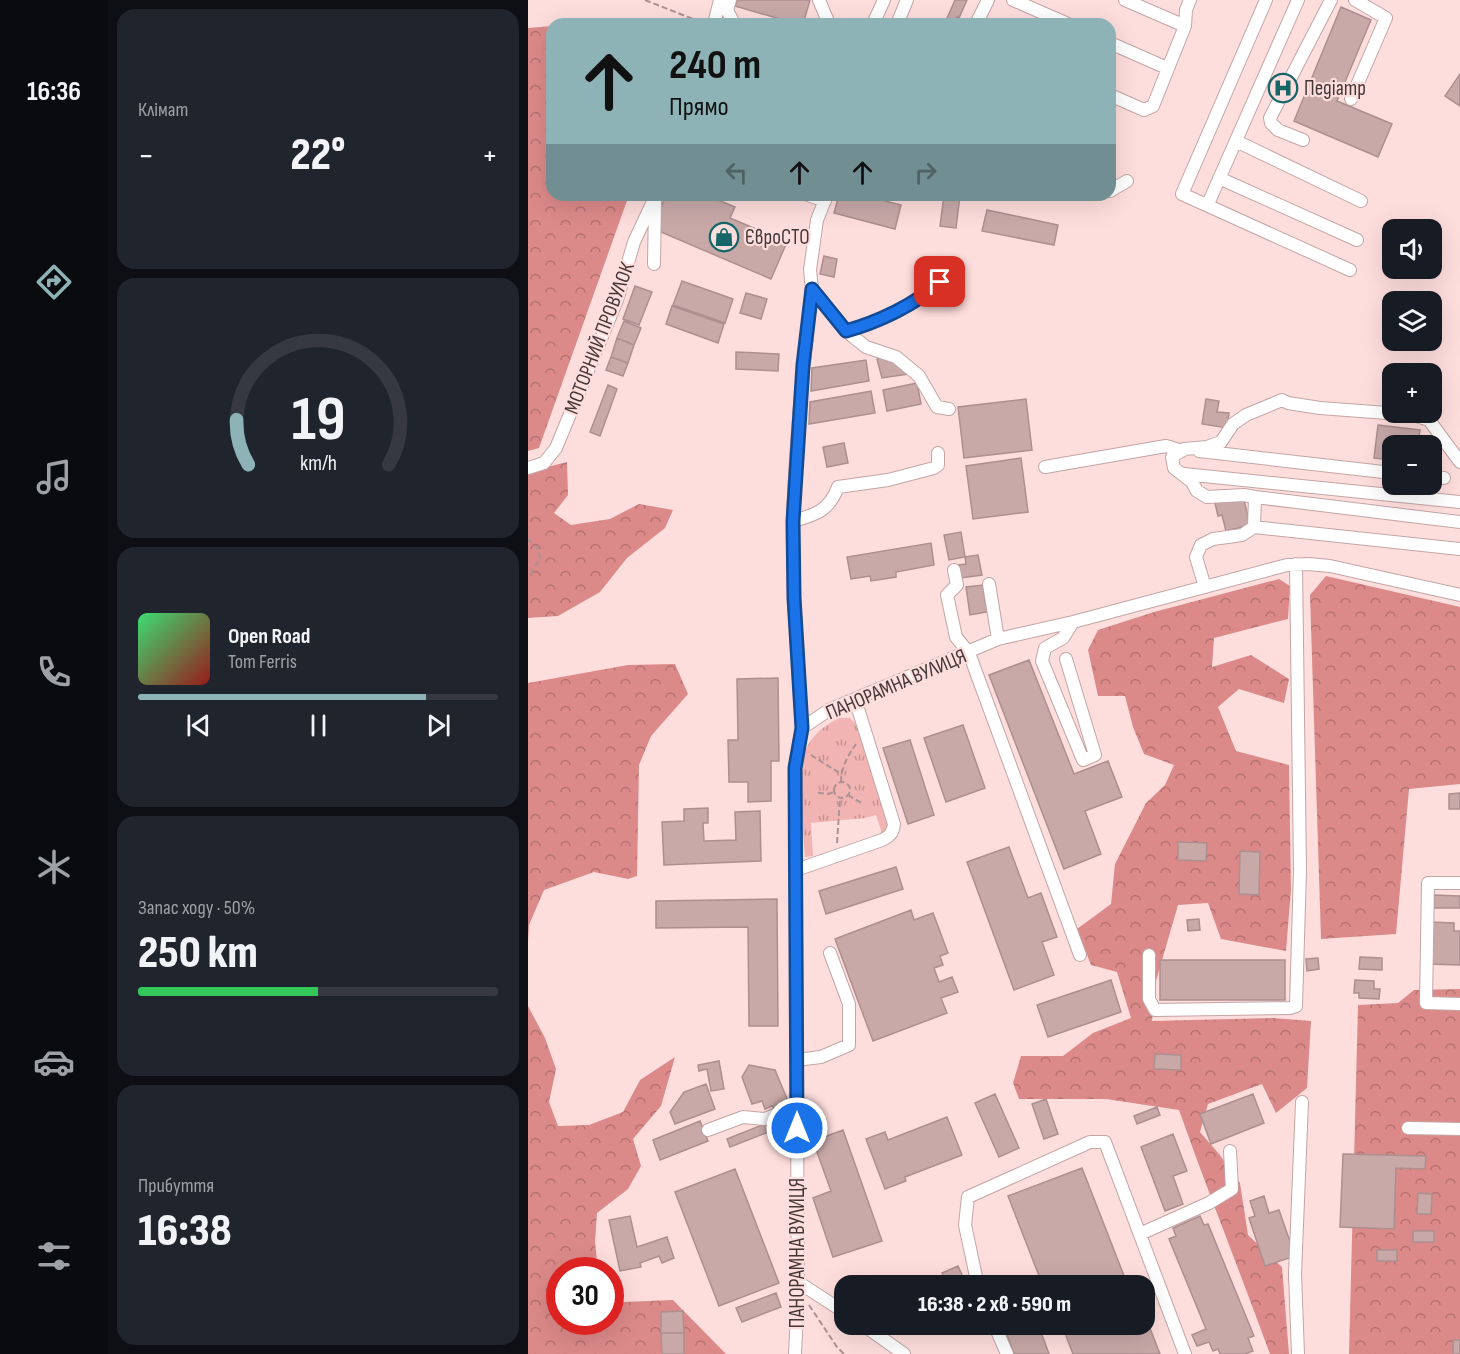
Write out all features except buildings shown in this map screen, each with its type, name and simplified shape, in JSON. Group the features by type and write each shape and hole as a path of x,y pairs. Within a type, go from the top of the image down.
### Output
{"street":[{"path":"716,18 720,0"},
{"path":"730,0 727,9 731,18"},
{"path":"819,0 826,18"},
{"path":"876,18 884,0"},
{"path":"900,18 908,0"},
{"path":"979,18 987,0"},
{"path":"1013,0 1054,18"},
{"path":"1125,0 1185,26"},
{"path":"1116,98 1144,110 1153,106 1185,26 1186,10 1191,0"},
{"path":"1266,0 1182,194 1350,270"},
{"path":"1208,204 1298,0"},
{"path":"1303,140 1274,127 1270,118 1331,0"},
{"path":"1351,99 1386,18 1355,0"},
{"path":"1116,46 1167,68"},
{"path":"1236,141 1361,201"},
{"path":"1219,178 1357,240"},
{"path":"1116,188 1128,181"},
{"name":"МОТОРНИЙ ПРОВУЛОК","path":"528,468 544,463 556,448 617,300 634,242 653,201"},
{"path":"654,264 655,201"},
{"path":"802,728 794,598 793,521 802,387 812,289 810,270 817,220 825,201"},
{"path":"846,331 869,324 915,300 940,282"},
{"path":"812,289 846,331 866,347 896,357 919,376 937,407 949,409"},
{"path":"1460,462 1430,420 1414,415 1320,408 1282,400 1270,407 1246,415 1233,424 1221,442 1207,447 1183,450 1172,457 1174,468 1192,482 1197,491 1207,497 1244,495 1460,522"},
{"path":"1045,467 1166,446 1183,450 1382,472"},
{"path":"793,521 817,514 834,498 837,488 888,480 934,468 938,465 938,453"},
{"path":"1182,474 1460,502"},
{"path":"1254,527 1255,497"},
{"path":"1205,587 1197,556 1201,544 1213,539 1242,535 1254,527 1460,549"},
{"path":"1149,955 1149,999 1155,1010 1290,1008 1296,1006 1300,870 1296,564"},
{"name":"ПАНОРАМНА ВУЛИЦЯ","path":"795,1354 798,1285 795,768 802,728 829,710 998,639 1073,622 1287,565 1330,566 1460,596"},
{"path":"954,570 957,585 947,595 956,637 969,653 1080,955"},
{"path":"989,584 998,639"},
{"path":"1066,659 1095,755 1083,760 1042,661 1045,648 1063,638 1073,622"},
{"path":"796,870 882,840 892,834 894,829 855,699"},
{"path":"1460,883 1428,883 1426,1003 1460,1004"},
{"path":"796,1060 821,1057 849,1045 849,1004 830,953"},
{"path":"1298,1354 1295,1274 1302,1102"},
{"path":"708,1130 743,1117 765,1119 797,1106"},
{"path":"1408,1128 1460,1129"},
{"path":"976,1275 965,1225 968,1197 1090,1142 1105,1142 1185,1354"},
{"path":"1140,1234 1209,1203 1232,1189 1230,1151"},
{"path":"798,1285 834,1306"},
{"path":"877,1335 904,1354"},
{"path":"999,1335 1007,1354"}],"path":[{"path":"645,0 691,18"},
{"path":"528,539 538,549 540,558 530,575"},
{"path":"841,782 841,774 849,753 861,736 866,734"},
{"path":"811,755 841,774"},
{"path":"834,792 834,787 841,782"},
{"path":"841,782 848,786 848,795"},
{"path":"834,792 840,798 837,856"},
{"path":"818,793 834,792"},
{"path":"840,798 848,795"},
{"path":"848,795 863,804"},
{"path":"798,1285 837,1347 844,1354"}],"green space":[{"path":"546,26 546,201 627,201 539,448 528,451 528,28"},
{"path":"567,462 568,495 554,513 571,525 610,519 639,504 673,510 665,528 627,558 600,592 558,616 528,618 528,472"},
{"path":"1326,576 1460,607 1460,784 1409,789 1396,934 1321,939 1310,595"},
{"path":"1279,579 1290,586 1288,619 1214,638 1212,667 1251,655 1289,679 1284,703 1239,689 1218,707 1236,751 1289,765 1291,889 1286,951 1221,939 1208,903 1178,905 1156,981 1152,1021 1273,1018 1311,1021 1307,1088 1276,1113 1262,1084 1208,1104 1200,1132 1240,1183 1248,1235 1282,1267 1289,1354 1270,1354 1179,1110 1106,1099 1019,1099 1013,1083 1021,1056 1063,1056 1093,1033 1131,1018 1117,972 1091,965 1077,929 1111,904 1115,864 1146,803 1165,785 1174,765 1144,754 1133,727 1125,696 1098,696 1088,650 1098,630 1154,612"},
{"path":"675,664 688,694 651,736 639,765 637,876 628,879 594,872 544,890 529,925 528,942 528,683 628,665"},
{"path":"840,718 850,718 858,726 889,819 887,831 882,833 876,815 811,823 813,856 805,857 801,802 803,758 806,749 816,735 829,723"},
{"path":"1460,989 1460,1354 1349,1354 1358,1005 1398,1003 1414,990"},
{"path":"528,1006 545,1038 556,1069 549,1102 558,1126 589,1125 623,1112 640,1080 675,1057 661,1106 633,1139 641,1166 628,1189 597,1213 597,1257 546,1257 546,1335 624,1335 624,1302 673,1300 726,1354 528,1354"}],"place":[{"name":"Педіатр","path":"1283,88"},
{"name":"ЄвроСТО","path":"724,237"}],"route":[{"path":"797,1128 795,768 802,728 794,598 793,521 803,365 812,289 846,331 869,324 915,300 940,282"}]}
